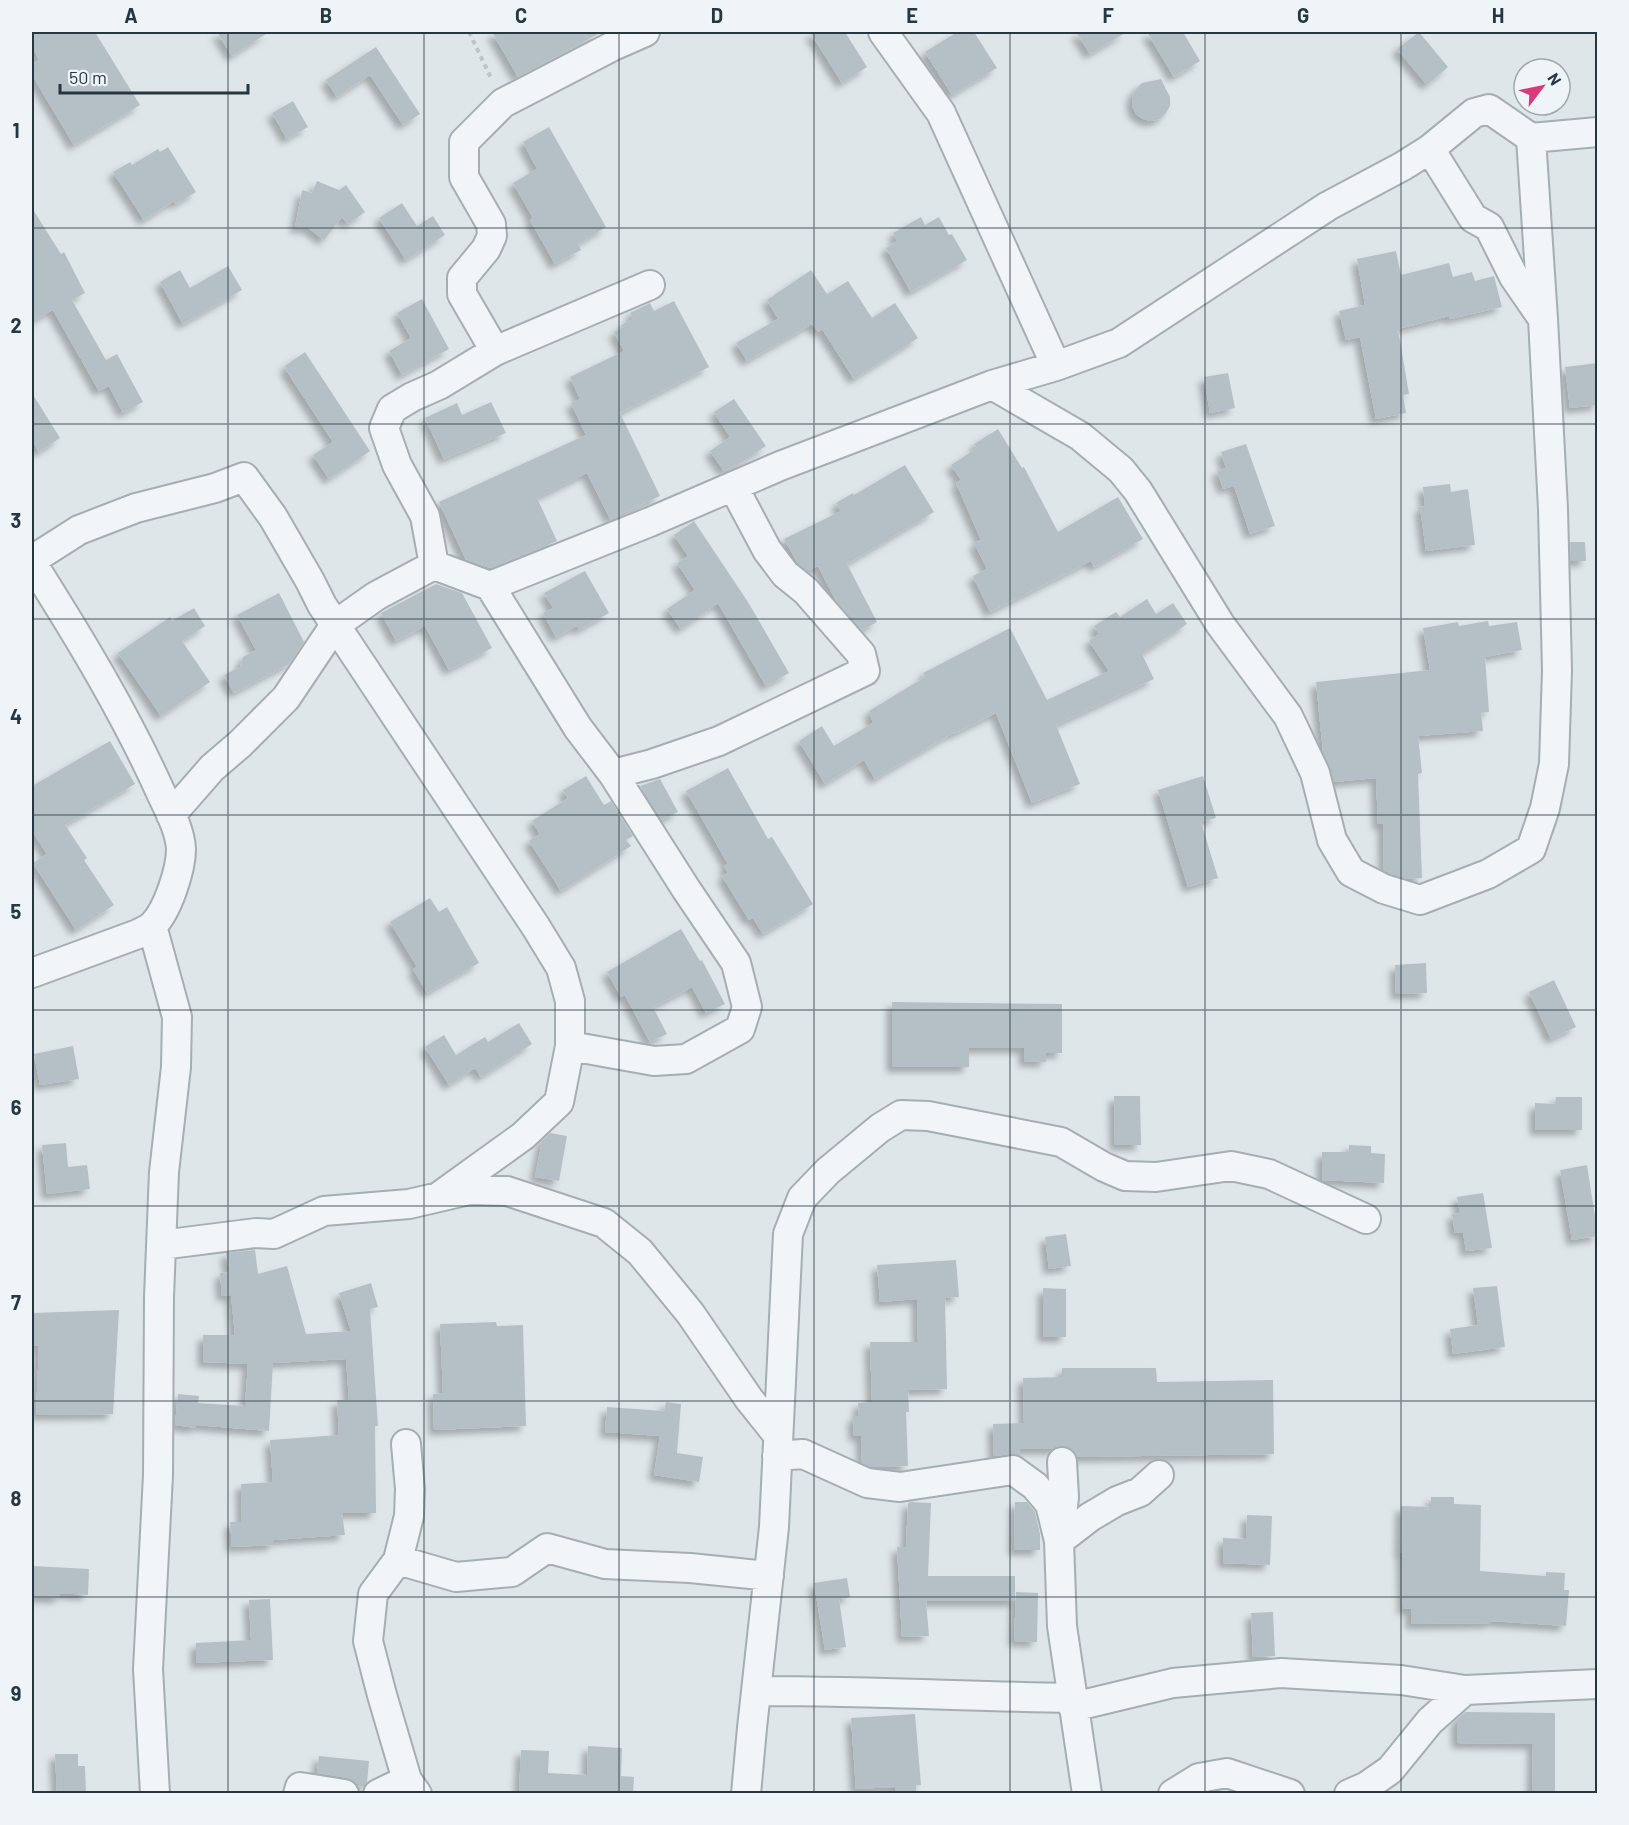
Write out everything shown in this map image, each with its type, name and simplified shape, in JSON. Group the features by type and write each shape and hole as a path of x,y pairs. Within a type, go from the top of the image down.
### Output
{"street":[{"path":"495,351 462,294 462,278 486,249 492,236 491,224 464,177 464,142 503,103 645,32"},
{"path":"884,32 941,113 1056,366"},
{"path":"490,586 791,462 992,385 1056,366 1119,343 1328,206 1430,149 1474,114 1489,110 1531,138 1598,132"},
{"path":"992,385 1080,436 1121,471 1138,491 1220,624 1288,716 1315,772 1332,840 1351,872 1384,889 1420,900 1488,874 1531,849 1545,808 1554,764 1557,670 1552,497 1531,138"},
{"path":"1430,149 1473,218 1489,227 1514,277 1543,319"},
{"path":"434,565 425,516 398,465 384,428 392,409 439,385 495,351 650,285"},
{"path":"32,973 138,934 152,926 168,902 179,864 181,848 171,815 147,762 116,703 32,561 79,530 136,508 214,489 244,477 273,517 335,626 561,968 570,1001 570,1046 559,1102 523,1136 441,1195"},
{"path":"613,774 652,764 718,741 865,671 861,654 806,591 785,574 767,550 734,486"},
{"path":"171,815 212,768 240,744 286,698 335,626 376,596 434,565 490,586 578,728 613,774 686,890 736,963 747,1008 740,1029 686,1059 654,1060 570,1046"},
{"path":"152,926 177,1017 176,1067 164,1172 158,1475 148,1669 155,1794"},
{"path":"746,1794 774,1527 788,1234 802,1198 828,1171 880,1128 902,1115 928,1116 1061,1142 1104,1167 1125,1176 1156,1177 1231,1166 1269,1174 1366,1219"},
{"path":"161,1245 256,1233 274,1234 324,1210 409,1204 468,1190 507,1191 604,1223 640,1252 690,1313 777,1445 803,1454 867,1483 900,1487 1013,1470 1035,1486 1050,1504 1059,1541"},
{"path":"378,1794 412,1787 382,1695 368,1641 373,1594 398,1560 410,1507 411,1489 406,1444"},
{"path":"1062,1462 1064,1497 1059,1541 1062,1626 1087,1794"},
{"path":"1059,1541 1090,1517 1140,1492 1160,1475"},
{"path":"398,1560 456,1577 513,1572 547,1548 605,1564 690,1568 769,1576"},
{"path":"756,1691 836,1691 1073,1703 1173,1683 1281,1673 1401,1680 1465,1690 1598,1684"},
{"path":"1348,1794 1367,1786 1390,1770 1430,1721 1465,1690"},
{"path":"1173,1794 1199,1778 1227,1773 1290,1794"},
{"path":"298,1794 300,1787 344,1794"}],"path":[{"path":"469,32 503,103"}],"building":[{"path":"32,32 95,32 140,105 74,145 32,75 32,65 39,60 32,46"},
{"path":"217,32 269,32 232,56"},
{"path":"492,32 602,32 518,77"},
{"path":"810,32 845,32 867,67 842,83"},
{"path":"957,32 974,32 997,68 952,95 925,52"},
{"path":"1076,32 1127,32 1090,54"},
{"path":"1147,32 1183,32 1200,61 1174,77"},
{"path":"1419,32 1448,67 1427,85 1397,49"},
{"path":"376,47 420,114 403,125 370,75 337,97 326,80"},
{"path":"1161,79 1170,97 1170,106 1160,119 1151,121 1143,119 1136,114 1132,106 1132,97 1142,83"},
{"path":"293,101 308,127 287,139 272,113"},
{"path":"549,127 606,227 578,244 581,250 555,264 530,220 533,218 513,183 537,169 523,142"},
{"path":"168,147 196,192 176,204 174,201 144,220 113,172 130,162 132,165 158,149 160,152"},
{"path":"317,181 339,190 346,185 365,212 348,224 342,217 324,240 307,227 295,228 302,190 312,193"},
{"path":"402,203 417,226 433,216 445,235 406,260 379,218"},
{"path":"32,208 61,254 64,252 85,293 72,300 106,360 117,354 143,402 123,413 109,386 99,391 53,310 32,321"},
{"path":"921,217 925,225 939,217 967,260 911,292 886,248 897,241 893,233"},
{"path":"1396,251 1401,275 1449,263 1453,277 1472,272 1475,281 1494,276 1502,307 1450,319 1449,316 1398,329 1409,394 1403,395 1406,413 1376,419 1360,337 1346,340 1339,311 1365,305 1357,259"},
{"path":"228,266 242,290 183,324 160,282 180,270 190,288"},
{"path":"811,270 827,294 848,281 872,318 895,303 918,338 854,379 822,329 818,332 812,324 747,361 736,343 778,319 767,300"},
{"path":"422,299 449,349 402,375 389,351 411,338 397,313"},
{"path":"674,301 709,367 620,413 660,496 610,519 587,473 537,498 557,541 490,568 466,560 439,502 586,435 571,403 580,399 570,377 624,351 614,332 622,328 621,325 633,319 630,313 650,303 654,311"},
{"path":"305,352 370,451 329,479 313,455 333,442 285,366"},
{"path":"1598,363 1598,405 1570,408 1565,367"},
{"path":"1228,373 1235,408 1210,413 1204,377"},
{"path":"32,393 60,438 39,452 32,440"},
{"path":"734,399 766,446 724,471 710,451 730,437 714,412"},
{"path":"491,402 506,433 444,459 425,418 457,403 462,415"},
{"path":"998,429 1022,468 1024,467 1058,532 1118,497 1143,539 1094,567 1091,561 990,612 973,576 987,569 974,543 981,540 956,483 961,480 951,465 977,448 974,444"},
{"path":"1246,444 1275,526 1250,534 1234,486 1223,489 1217,471 1226,468 1221,452"},
{"path":"905,465 934,512 847,564 877,622 862,630 836,601 818,566 807,571 797,562 784,539 841,511 836,503"},
{"path":"1450,484 1451,492 1468,489 1475,545 1426,551 1420,507 1425,506 1423,487"},
{"path":"694,521 748,602 789,673 766,686 718,603 681,629 667,609 695,590 677,563 688,556 674,535"},
{"path":"1570,542 1585,542 1586,561 1571,561"},
{"path":"585,571 609,613 579,630 577,626 556,637 543,613 553,608 544,593"},
{"path":"436,584 462,593 492,648 449,670 425,626 396,641 381,613"},
{"path":"279,593 304,642 289,664 234,693 224,675 240,667 243,657 256,650 237,615"},
{"path":"1147,599 1156,614 1173,603 1187,624 1142,654 1154,679 1056,725 1080,784 1032,803 996,713 953,733 875,779 864,760 825,784 799,741 822,726 834,746 873,723 869,711 925,677 923,673 1010,628 1047,700 1109,671 1089,641 1099,634 1094,626 1116,612 1120,617"},
{"path":"194,608 205,626 182,641 210,682 161,716 118,653 170,617 172,621"},
{"path":"1488,621 1489,626 1517,622 1522,650 1485,657 1489,712 1481,713 1483,731 1418,736 1422,773 1418,774 1422,878 1406,879 1390,874 1384,871 1383,824 1378,824 1376,778 1334,782 1323,752 1316,682 1430,670 1423,628 1458,622 1459,626"},
{"path":"110,741 135,784 65,825 87,858 84,860 114,905 76,930 33,863 47,854 32,831 32,786"},
{"path":"728,768 768,839 772,837 813,904 763,934 753,918 749,920 722,876 728,873 724,866 728,864 686,791"},
{"path":"586,776 604,805 611,801 633,836 626,840 631,846 561,891 529,841 540,834 532,821 568,798 563,790"},
{"path":"1203,776 1216,818 1201,822 1218,878 1188,887 1158,790"},
{"path":"660,779 678,812 662,820 640,786"},
{"path":"430,898 439,912 447,907 479,963 427,993 413,969 417,967 390,922"},
{"path":"681,929 700,961 702,960 725,1004 706,1013 692,987 653,1007 667,1034 650,1042 625,995 621,997 607,972"},
{"path":"1426,963 1427,993 1396,994 1395,965"},
{"path":"1554,980 1576,1027 1551,1039 1529,992"},
{"path":"892,1002 1062,1004 1062,1053 1046,1053 1046,1062 1024,1061 1024,1048 969,1048 969,1067 892,1067"},
{"path":"519,1023 532,1044 481,1077 475,1068 449,1085 425,1047 444,1035 456,1055 485,1037 488,1042"},
{"path":"73,1046 79,1079 40,1085 34,1054"},
{"path":"1114,1096 1140,1096 1141,1145 1115,1145"},
{"path":"1556,1097 1582,1097 1582,1130 1535,1130 1535,1103 1555,1104"},
{"path":"550,1133 567,1136 559,1181 535,1177 542,1141"},
{"path":"66,1143 68,1167 87,1165 90,1189 47,1194 42,1145"},
{"path":"1349,1145 1371,1146 1371,1153 1385,1154 1384,1183 1322,1180 1322,1152 1349,1152"},
{"path":"1587,1165 1598,1236 1572,1240 1560,1170"},
{"path":"1483,1193 1492,1248 1466,1251 1463,1232 1455,1233 1452,1214 1460,1213 1457,1197"},
{"path":"1066,1234 1071,1266 1049,1269 1045,1237"},
{"path":"255,1250 258,1274 287,1266 306,1334 351,1331 339,1293 371,1283 378,1307 370,1309 378,1426 375,1426 376,1513 342,1513 345,1535 274,1540 274,1545 232,1547 230,1522 242,1522 241,1484 273,1482 270,1440 339,1435 337,1400 349,1400 346,1359 273,1363 269,1431 175,1425 178,1394 199,1396 198,1403 245,1406 248,1364 203,1362 203,1335 235,1335 231,1295 222,1296 220,1273 229,1272 226,1253"},
{"path":"956,1260 959,1297 945,1298 947,1389 908,1390 909,1412 906,1412 908,1466 872,1467 862,1463 861,1435 854,1436 853,1416 859,1416 858,1403 872,1402 870,1342 918,1342 917,1299 880,1302 877,1265"},
{"path":"1497,1286 1505,1347 1453,1354 1450,1329 1478,1325 1473,1288"},
{"path":"1043,1288 1066,1289 1066,1337 1043,1337"},
{"path":"119,1310 113,1414 36,1415 39,1346 32,1345 32,1313"},
{"path":"496,1322 497,1326 523,1325 526,1426 434,1430 433,1394 443,1393 440,1324"},
{"path":"1062,1368 1156,1368 1157,1382 1273,1380 1274,1454 1077,1457 1070,1448 1062,1446 1053,1449 1020,1449 1020,1456 1011,1454 994,1456 993,1424 1024,1423 1023,1378 1062,1377"},
{"path":"666,1402 681,1404 677,1453 703,1457 699,1482 654,1475 660,1436 605,1432 607,1407 664,1411"},
{"path":"1431,1497 1454,1497 1454,1504 1481,1505 1480,1571 1546,1576 1546,1572 1565,1573 1564,1590 1569,1590 1566,1626 1491,1621 1491,1623 1411,1624 1411,1609 1403,1609 1402,1553 1400,1553 1401,1506 1431,1507"},
{"path":"1015,1502 1027,1502 1035,1512 1040,1534 1040,1550 1014,1550"},
{"path":"908,1503 931,1503 928,1576 1015,1576 1015,1601 926,1601 929,1636 902,1637 897,1547 906,1547"},
{"path":"1247,1515 1272,1516 1270,1565 1223,1563 1223,1538 1246,1539"},
{"path":"32,1566 89,1569 88,1595 60,1593 60,1598 32,1597"},
{"path":"847,1578 850,1597 839,1599 846,1647 825,1650 814,1583"},
{"path":"1016,1592 1038,1593 1037,1642 1014,1641"},
{"path":"270,1599 273,1660 196,1663 196,1643 251,1640 249,1600"},
{"path":"1273,1612 1275,1656 1253,1657 1251,1613"},
{"path":"1465,1712 1555,1713 1555,1794 1532,1794 1533,1744 1457,1743 1457,1719"},
{"path":"915,1714 921,1785 916,1785 916,1794 895,1794 895,1787 856,1789 851,1718"},
{"path":"588,1746 622,1748 621,1776 634,1777 633,1794 519,1794 521,1750 549,1751 548,1773 587,1775"},
{"path":"55,1754 78,1754 78,1766 85,1766 86,1794 57,1794"},
{"path":"319,1756 369,1761 367,1783 364,1787 358,1786 347,1778 317,1773"}]}
